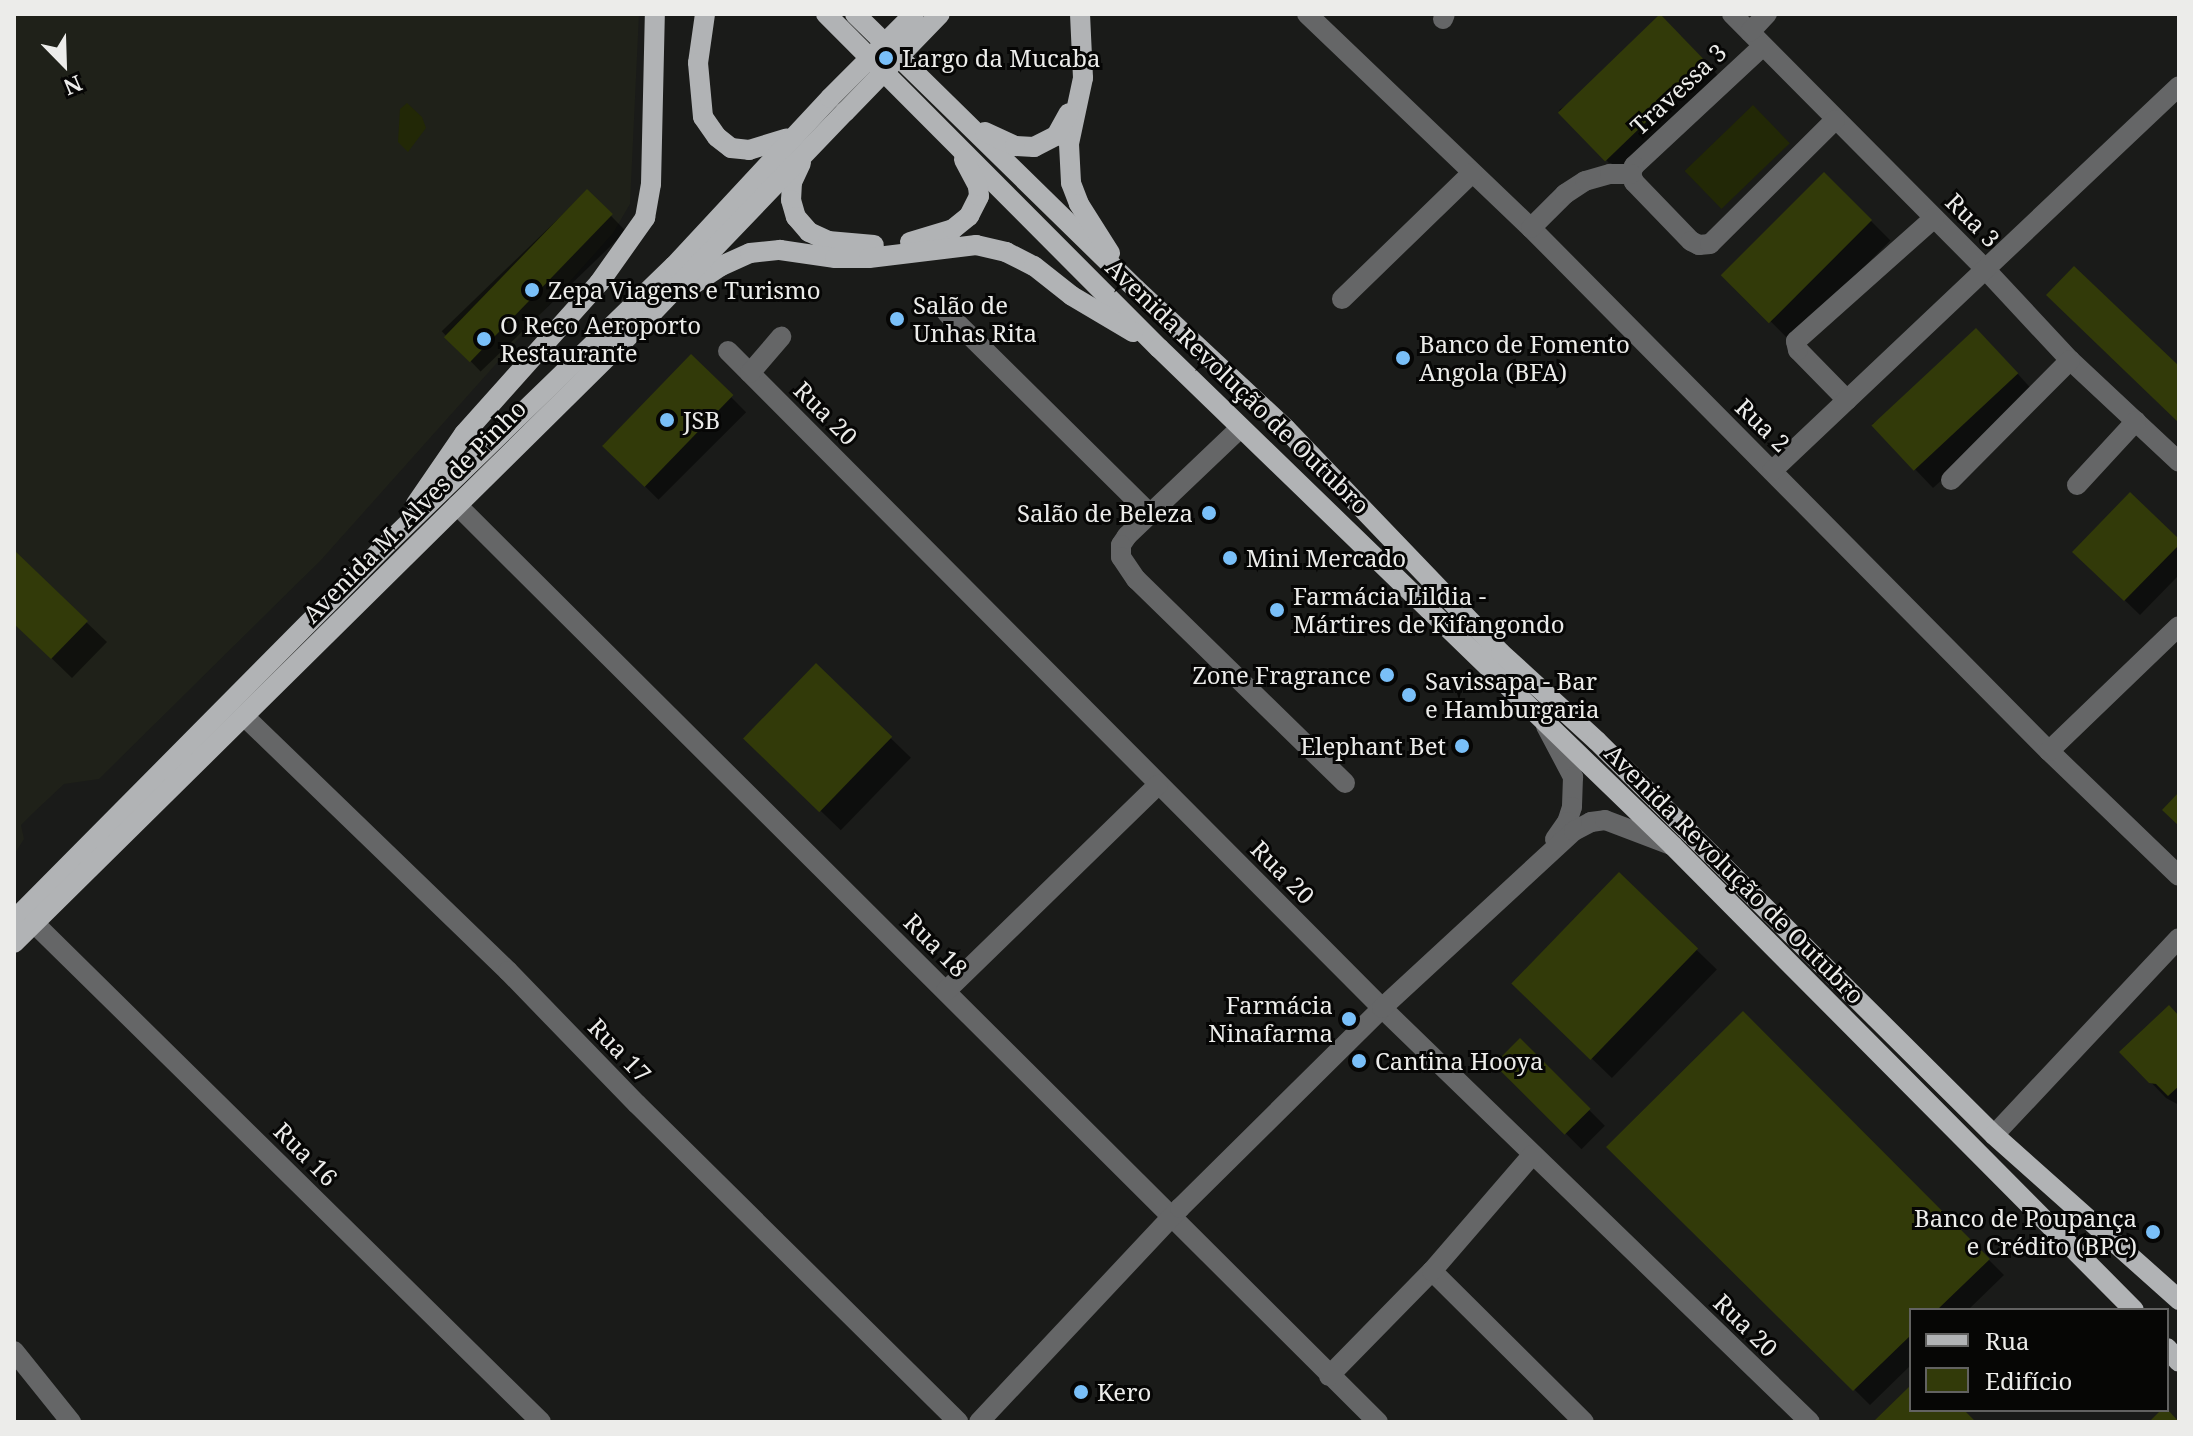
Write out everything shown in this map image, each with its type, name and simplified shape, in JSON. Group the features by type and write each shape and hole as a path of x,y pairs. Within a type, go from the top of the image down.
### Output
{"main road":[{"path":"389,542 464,434 599,283 645,218 651,184 655,14"},
{"path":"705,14 698,63 703,117 717,137 731,148 749,150 801,143 791,200 796,217 809,232 828,241 879,245 930,238 969,216 979,196 978,186 960,131"},
{"name":"Avenida Revolução de Outubro","path":"826,14 1136,289 1286,429 1501,653 1597,741 1994,1135 2179,1300"},
{"name":"Avenida Revolução de Outubro","path":"855,14 1159,348 1673,846 2133,1307"},
{"path":"838,105 914,14"},
{"path":"838,105 940,14"},
{"path":"960,131 1015,146 1034,147 1056,136 1067,120 1072,100 1078,46 1073,14"},
{"path":"1080,14 1083,78 1069,144 1071,183 1079,204 1136,289"},
{"name":"Avenida M. Alves de Pinho","path":"14,943 24,921 389,542 838,105"},
{"name":"Avenida M. Alves de Pinho","path":"24,921 244,716 652,313 801,143"},
{"path":"652,313 721,266 750,253 780,250 835,258 869,258 976,245 1006,252 1034,266 1072,296 1159,348"},
{"name":"Avenida Revolução de Outubro","path":"2151,1278 2179,1308"}],"street":[{"name":"Rua 2","path":"1307,14 1531,228 1664,366 2049,751 2179,876"},
{"name":"Rua 3","path":"1732,14 1986,270 2070,360 2179,462"},
{"name":"Travessa 3","path":"1767,14 1756,39 1634,166 1631,174 1634,182 1691,241 1699,245 1710,244 1835,120"},
{"path":"1772,471 2179,86"},
{"path":"1342,299 1472,173"},
{"path":"1531,228 1565,194 1585,181 1610,174 1631,174"},
{"path":"1847,400 1798,350 1796,341 1934,218"},
{"path":"947,313 1150,514"},
{"path":"750,373 781,337"},
{"name":"Rua 20","path":"728,351 1382,1008 1810,1422"},
{"path":"1951,480 2070,360"},
{"path":"2077,485 2136,421"},
{"path":"1235,433 1121,545 1121,557 1126,568 1345,783"},
{"name":"Rua 18","path":"457,505 1378,1422"},
{"path":"2049,751 2179,626"},
{"name":"Rua 17","path":"244,716 508,971 637,1104 958,1422"},
{"path":"1534,864 1567,822 1574,792 1570,770 1544,723"},
{"path":"946,991 1158,785"},
{"path":"979,1422 1171,1218 1382,1008 1534,864 1574,831 1591,822 1621,823 1673,846"},
{"name":"Rua 16","path":"24,921 541,1422"},
{"path":"1994,1135 2179,938"},
{"path":"1329,1376 1432,1271 1532,1155"},
{"path":"1432,1271 1584,1422"},
{"path":"14,1351 71,1422"}],"shaded area":[{"path":"14,14 639,14 630,204 613,233 321,560 99,779 64,784 32,814 21,825 24,839 14,855"}],"green space":[{"path":"407,103 422,117 426,128 408,152 398,142 400,109"},
{"path":"1753,105 1790,143 1721,209 1685,171"}],"building":[{"path":"1660,14 1707,63 1605,162 1558,113"},
{"path":"1824,172 1872,220 1769,323 1721,275"},
{"path":"587,189 613,214 470,362 444,337"},
{"path":"2074,266 2179,366 2179,423 2046,295"},
{"path":"1976,328 2018,373 1914,471 1871,426"},
{"name":"JSB","path":"691,354 733,395 645,487 602,446"},
{"path":"2130,492 2179,539 2179,545 2124,601 2072,552"},
{"path":"14,550 88,621 51,659 14,624"},
{"path":"816,663 892,737 819,812 743,739"},
{"path":"2179,792 2179,826 2162,810"},
{"path":"1619,872 1698,948 1590,1060 1511,983"},
{"path":"2169,1005 2179,1016 2179,1086 2168,1096 2156,1084 2149,1083 2119,1052"},
{"path":"1743,1011 1990,1259 1939,1308 1909,1308 1909,1337 1853,1391 1606,1147"},
{"path":"1520,1038 1591,1109 1565,1135 1494,1064"},
{"path":"1909,1387 1909,1412 1966,1412 1976,1422 1873,1422"},
{"path":"2169,1411 2179,1422 2149,1422 2159,1412"}],"place":[{"name":"Largo da Mucaba","path":"886,58"},
{"name":"Zepa Viagens e Turismo","path":"532,290"},
{"name":"Salão de Unhas Rita","path":"897,319"},
{"name":"O Reco Aeroporto Restaurante","path":"484,339"},
{"name":"Banco de Fomento Angola (BFA)","path":"1403,358"},
{"name":"JSB","path":"667,420"},
{"name":"Salão de Beleza","path":"1209,513"},
{"name":"Mini Mercado","path":"1230,558"},
{"name":"Farmácia Lildia - Mártires de Kifangondo","path":"1277,610"},
{"name":"Zone Fragrance","path":"1387,675"},
{"name":"Savissapa - Bar e Hamburgaria","path":"1409,695"},
{"name":"Elephant Bet","path":"1462,746"},
{"name":"Farmácia Ninafarma","path":"1349,1019"},
{"name":"Cantina Hooya","path":"1359,1061"},
{"name":"Banco de Poupança e Crédito (BPC)","path":"2153,1232"},
{"name":"Kero","path":"1081,1392"}]}
